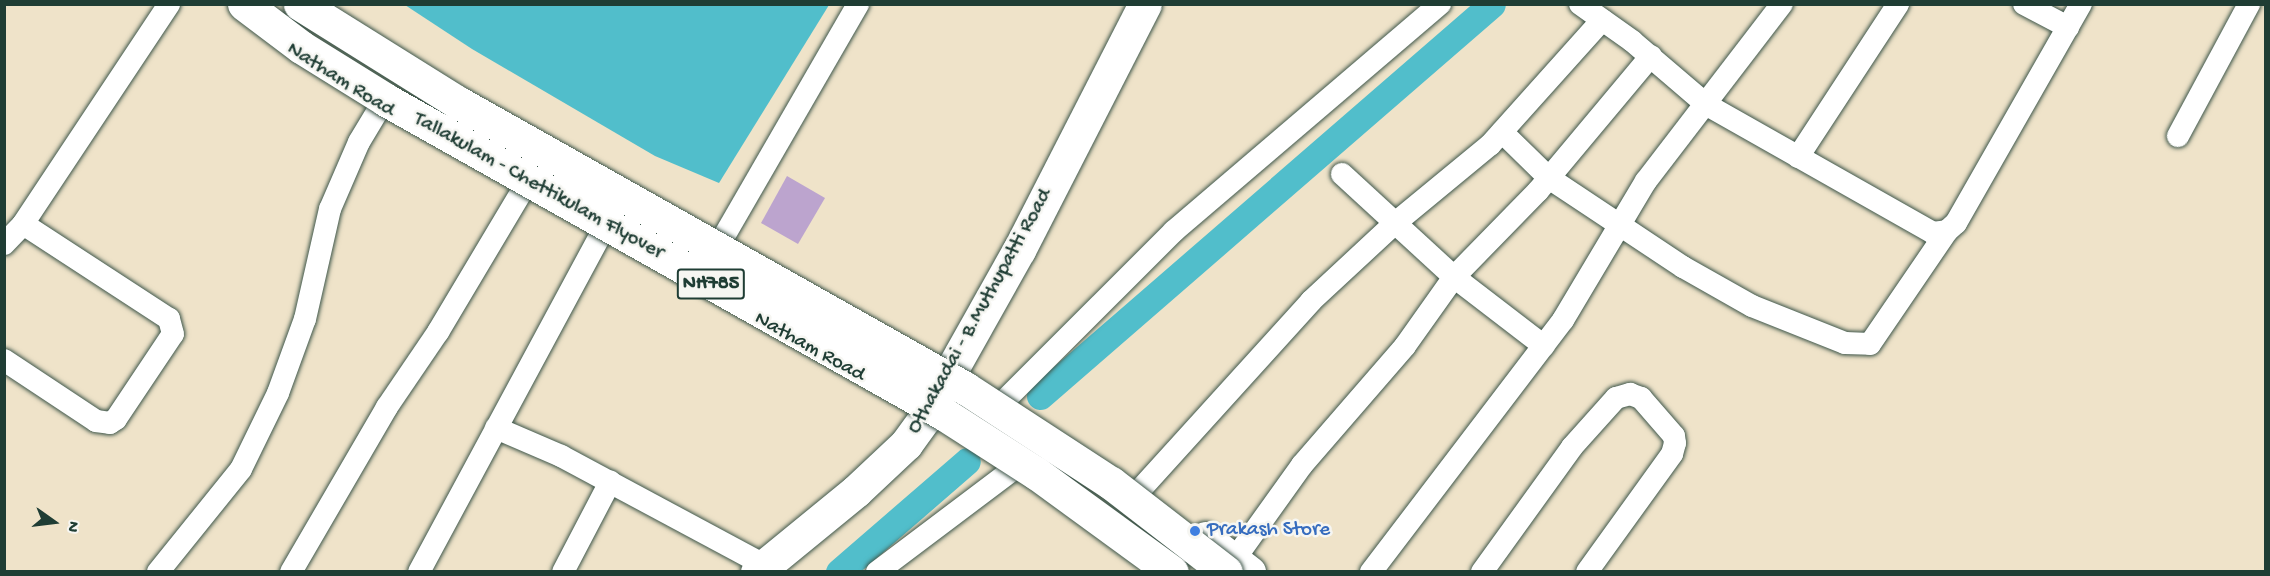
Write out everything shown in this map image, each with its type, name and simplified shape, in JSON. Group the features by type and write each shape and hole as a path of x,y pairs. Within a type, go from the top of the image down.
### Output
{"main road":[{"name":"Natham Road","path":"229,4 304,60 380,107 927,414 1015,468 1161,572"},
{"name":"Tallakulam - Chettikulam Flyover","path":"244,4 312,55 415,117 944,414 1065,493 1172,572"},
{"name":"Tallakulam - Chettikulam Flyover","path":"300,4 457,102 982,398 1236,568"},
{"path":"321,4 407,61 954,368 1139,491 1236,568"},
{"name":"Othakadai - B.Muthupatti Road","path":"761,568 889,461 927,414 954,368 1145,4"}],"street":[{"path":"4,244 24,224 169,4"},
{"path":"723,238 858,4"},
{"path":"1005,400 1174,231 1440,4"},
{"path":"1580,4 1651,56 1707,105 1933,233 1947,231"},
{"path":"1371,572 1544,346 1620,227 1646,181 1707,105 1782,4"},
{"path":"1798,157 1898,4"},
{"path":"2024,4 2068,27"},
{"path":"1502,132 1549,178 1620,227 1752,306 1845,343 1870,345 1947,231 1956,224 2081,4"},
{"path":"2178,136 2249,4"},
{"path":"1139,491 1311,301 1394,224 1502,132 1602,20"},
{"path":"1236,568 1302,465 1405,346 1454,277 1549,178 1651,56"},
{"path":"158,572 241,469 278,393 305,319 330,209 359,142 380,107"},
{"path":"1342,174 1454,277 1544,346"},
{"path":"291,572 387,407 438,332 525,188"},
{"path":"4,360 96,421 110,423 123,409 173,334 169,319 24,224"},
{"path":"419,572 602,232"},
{"path":"1482,572 1572,447 1616,398 1630,394 1641,398 1674,435 1675,443 1672,454 1587,572"},
{"path":"496,428 610,482 761,568"},
{"path":"877,572 1015,468"},
{"path":"563,572 610,482"}],"water":[{"path":"829,4 719,183 655,156 472,49 405,5"}],"building":[{"path":"787,176 825,198 798,244 761,223"}],"waterway":[{"path":"1040,396 1492,4"},
{"path":"839,572 967,461"}],"place":[{"name":"Prakash Store","path":"1195,531"}]}
